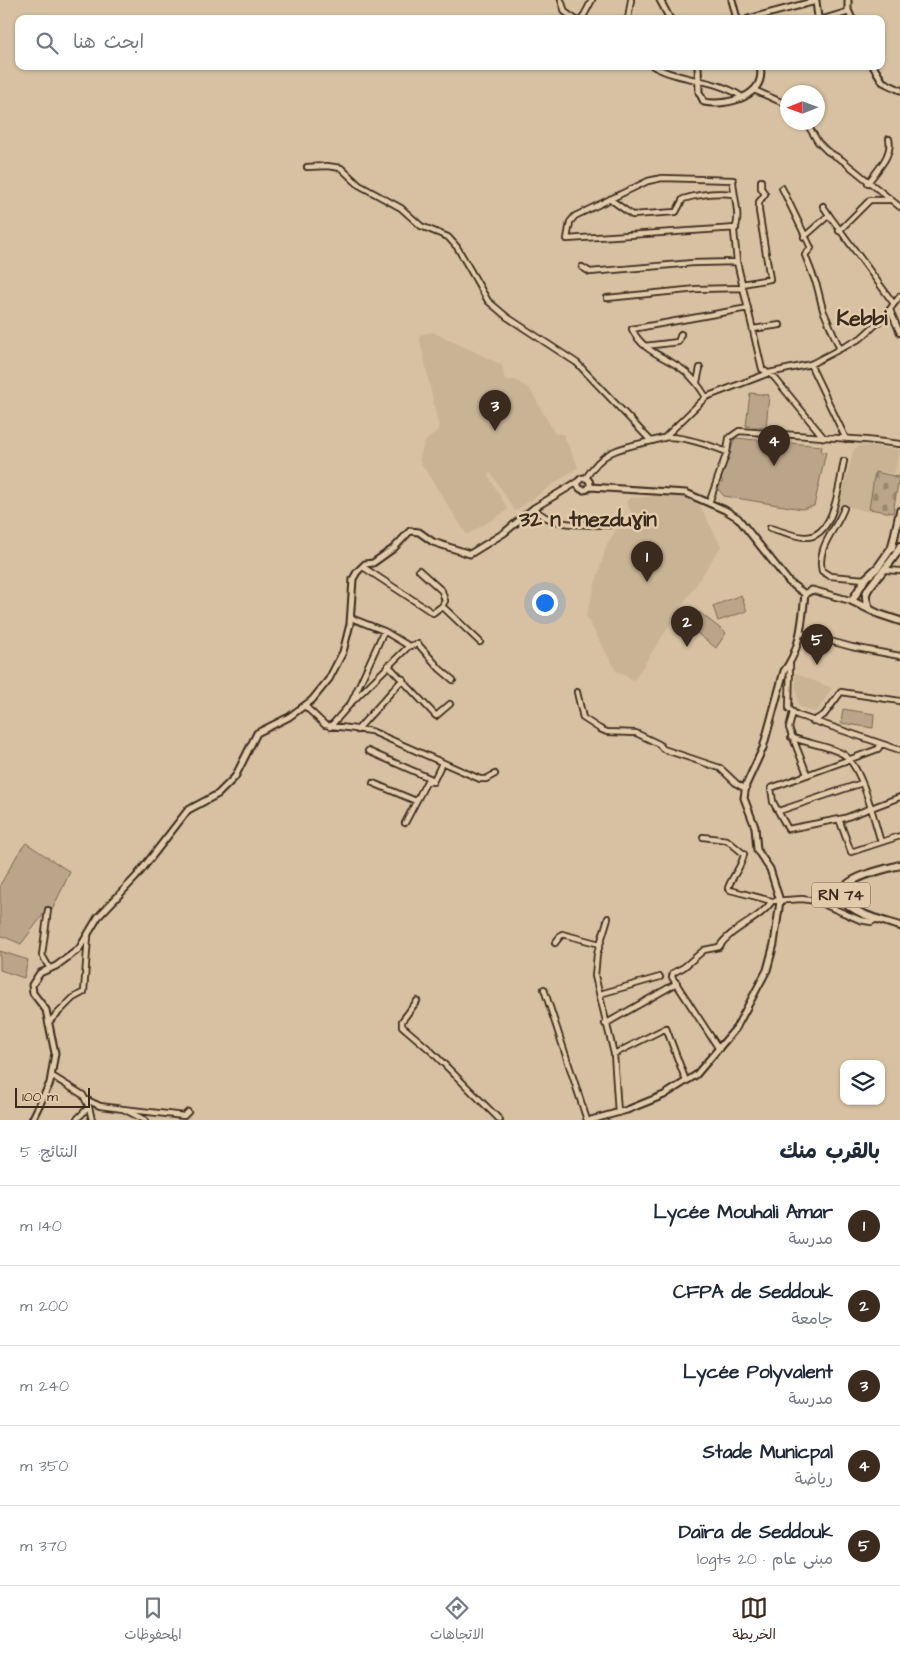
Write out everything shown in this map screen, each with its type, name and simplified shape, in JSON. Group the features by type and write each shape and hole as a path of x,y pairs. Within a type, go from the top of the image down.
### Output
{"main road":[{"path":"900,511 892,547 878,567 865,579 852,601 900,621"},
{"path":"870,609 866,593 870,585 886,570 900,546"},
{"name":"RN 74","path":"900,865 851,881 841,891 841,896 848,905 878,919 900,926"}],"street":[{"path":"561,0 565,12 569,15"},
{"path":"584,15 592,0"},
{"path":"629,15 631,0"},
{"path":"660,0 668,15"},
{"path":"732,0 736,15"},
{"path":"848,0 850,15"},
{"path":"763,15 816,1 818,15"},
{"path":"837,15 848,12"},
{"path":"660,70 668,75 717,84 731,89 742,97"},
{"path":"698,70 699,92 704,102 714,104 742,97 754,90 758,86 761,70"},
{"path":"876,70 883,82 900,90"},
{"path":"754,90 780,101"},
{"path":"811,130 818,142 827,151 842,160 868,183 900,207"},
{"path":"868,183 887,156 890,144 889,139"},
{"path":"307,167 328,166 341,168 359,185 401,208 421,226 448,237 457,247 488,301 507,318 577,363 651,441"},
{"path":"736,228 567,239 570,222 575,216 648,181 662,178 733,180 733,194 737,215 736,228 734,231 737,262 762,369 769,373 824,438"},
{"path":"607,298 743,286 770,279 759,211 759,202 764,194 761,182"},
{"path":"782,188 804,237 811,248 805,255 806,260 817,286 823,310 840,349"},
{"path":"610,199 632,216 676,212 683,199 693,196 716,192 733,194"},
{"path":"839,231 870,200 889,200"},
{"path":"823,206 839,231 894,304"},
{"path":"804,237 828,215"},
{"path":"582,267 590,272 598,272 693,263 737,262"},
{"path":"664,438 706,397 769,373 810,364 861,338 890,310 900,296"},
{"path":"706,397 697,382 685,371 637,340 632,329 748,308"},
{"path":"890,310 900,333"},
{"path":"753,329 780,325"},
{"path":"645,346 678,342 681,334"},
{"path":"810,364 846,439"},
{"path":"697,382 700,368"},
{"path":"709,504 727,452 729,438 739,430 900,444"},
{"path":"32,1120 52,1076 55,1053 46,1010 33,993 32,986 40,973 50,969 79,949 98,917 136,877 188,810 218,794 236,777 258,733 312,700 337,666 347,639 351,618 353,580 362,567 373,563 394,548 410,532 419,532 433,542 470,554 504,533 534,508 586,478 597,464 615,450 664,438 681,438 727,452"},
{"path":"770,528 804,537 813,536 828,524 844,461"},
{"path":"586,478 590,482 590,487"},
{"path":"578,481 580,488"},
{"path":"572,486 586,490 590,487 686,493 738,518 790,582 805,594"},
{"path":"534,508 538,513 556,521 609,525"},
{"path":"844,508 836,526 827,537 820,558 822,571 830,576 865,579"},
{"path":"828,524 836,526"},
{"path":"362,567 433,613 445,601 442,591 419,570"},
{"path":"886,570 900,572"},
{"path":"805,594 812,590 852,601"},
{"path":"805,594 800,633 790,664 788,698 790,709 813,721 900,750"},
{"path":"442,606 480,642"},
{"path":"351,618 384,631 409,646"},
{"path":"351,703 384,631"},
{"path":"800,633 852,647 900,656"},
{"path":"330,727 351,703 409,646 418,644 440,670 453,680"},
{"path":"544,988 589,1120 618,1113 664,1095 696,1075 736,1028 767,970 774,944 780,901 770,869 757,850 755,827 744,798 764,748 784,671 790,664"},
{"path":"388,666 403,679 436,716 450,704"},
{"path":"357,730 403,679"},
{"path":"577,692 583,718 600,730 636,733 644,736 663,750 720,768 737,784 746,789"},
{"path":"813,721 824,715 841,692 900,701"},
{"path":"305,706 325,725 330,727 371,732 392,739 480,779 486,779 495,774"},
{"path":"793,712 789,728 791,737 807,774"},
{"path":"791,737 844,754 850,760 862,783 881,842"},
{"path":"881,744 878,749 771,788 773,802 788,829 839,819 900,798"},
{"path":"368,751 434,780"},
{"path":"404,822 427,781 433,782 442,762"},
{"path":"373,783 416,801"},
{"path":"779,811 862,783"},
{"path":"839,819 851,852 900,836"},
{"path":"703,837 727,840 744,854 743,861 731,879 728,888 730,890 772,901 816,901 860,920 871,922 878,919"},
{"path":"719,1049 672,977 673,973 684,967 704,950 719,947 724,940 738,931 753,917 760,912 765,912 772,901"},
{"path":"48,910 42,955 50,969"},
{"path":"608,918 595,966 595,976 605,1024 614,1054 618,1113"},
{"path":"555,943 562,934 600,944"},
{"path":"48,1023 73,998 84,992 88,936"},
{"path":"600,994 660,977"},
{"path":"605,1024 677,983"},
{"path":"417,1001 402,1021 402,1026 430,1050 500,1120"},
{"path":"614,1054 666,1028 686,1081"},
{"path":"52,1076 83,1095 87,1100 92,1120"},
{"path":"87,1100 100,1106 123,1109 184,1116 188,1112"},
{"path":"76,1120 89,1107"},
{"path":"123,1109 145,1120"}],"shaded area":[{"path":"433,332 502,365 505,380 515,380 530,389 555,434 563,434 578,467 515,511 491,473 488,475 508,510 467,535 419,460 424,443 439,429 419,335"},
{"path":"861,445 900,450 894,474 879,472 870,512 839,504 854,449"},
{"path":"676,495 698,502 721,546 634,680 616,671 586,616 607,544 616,530 636,521 626,502 630,498"},
{"path":"795,673 832,688 818,710 814,712 798,706"}],"green space":[{"path":"750,393 769,395 766,428 746,426"},
{"path":"735,438 822,446 821,452 826,452 814,506 802,509 724,496 718,489 723,481 720,479"},
{"path":"875,472 899,477 893,513 869,509"},
{"path":"741,595 747,611 718,621 713,606"},
{"path":"699,612 726,633 716,648 688,626"},
{"path":"843,709 874,714 873,728 841,723"},
{"path":"26,843 70,872 52,910 46,911 21,944 0,935 0,885"},
{"path":"0,951 28,960 24,978 0,970"}],"place":[{"name":"Lycée Polyvalent","path":"495,431"},
{"name":"Stade Municpal","path":"774,466"},
{"name":"Lycée Mouhali Amar","path":"647,582"},
{"name":"CFPA de Seddouk","path":"687,647"},
{"name":"Daïra de Seddouk","path":"817,665"}],"district":[{"name":"Kebbi","path":"862,318"},
{"name":"32 n tnezduɣin","path":"588,519"}]}
